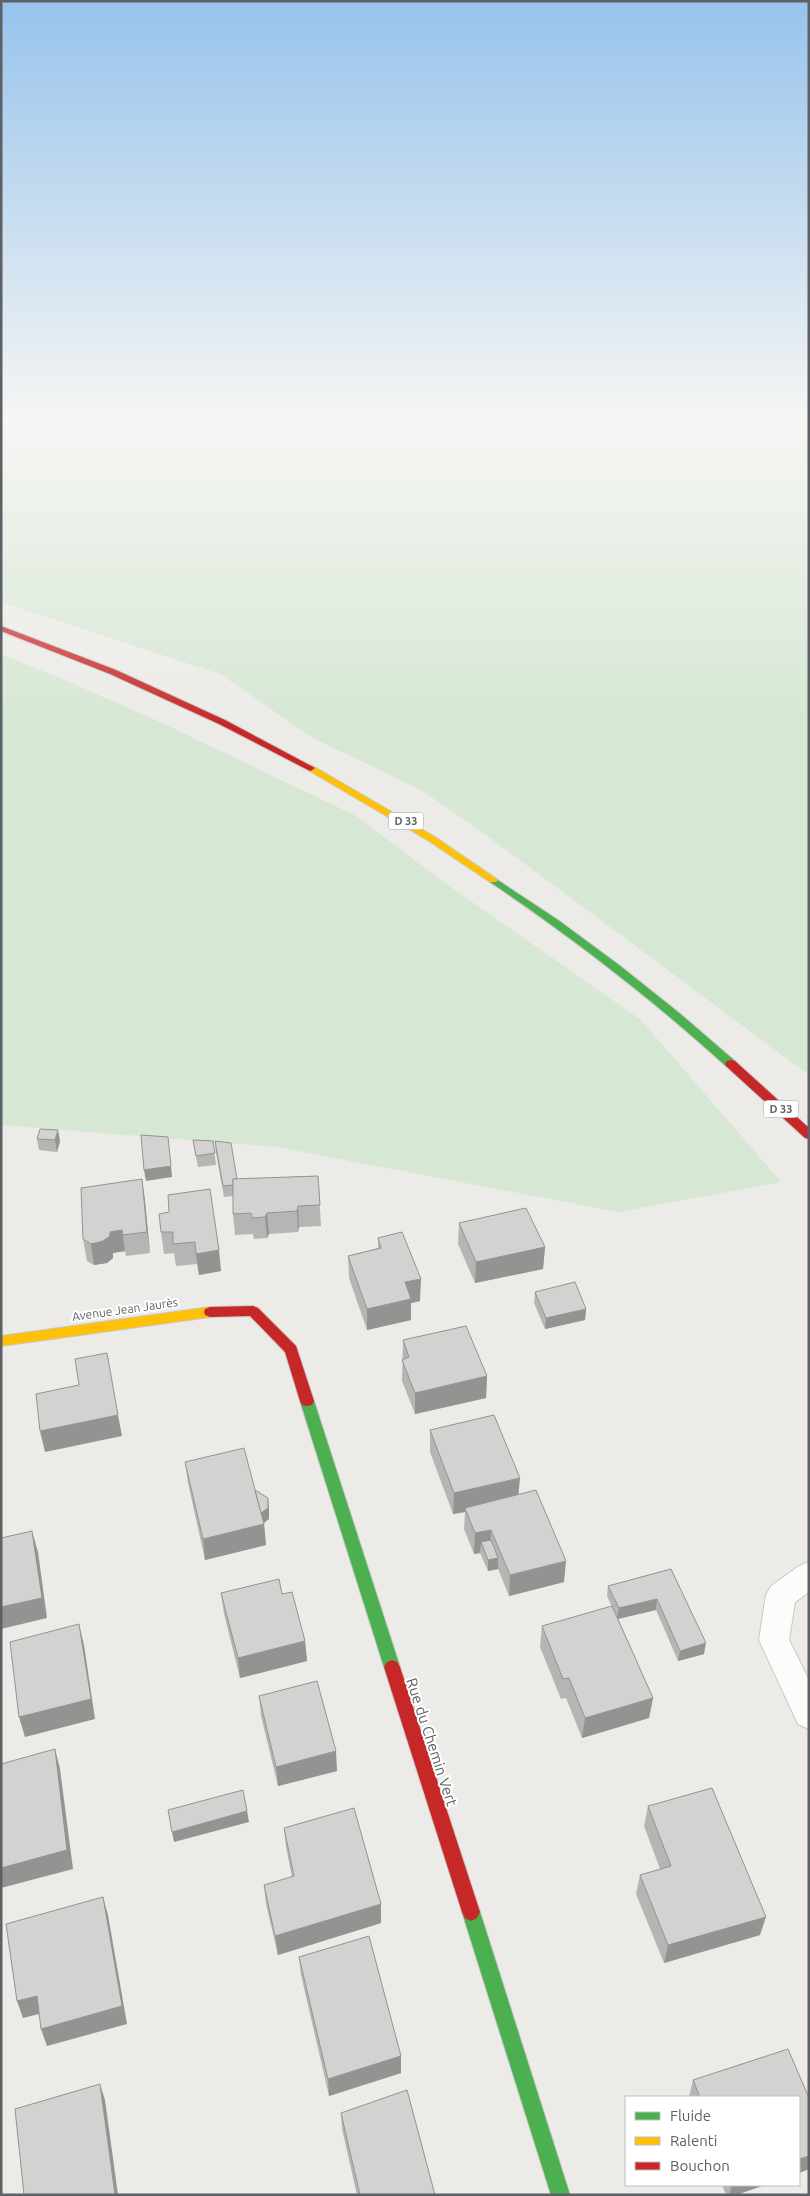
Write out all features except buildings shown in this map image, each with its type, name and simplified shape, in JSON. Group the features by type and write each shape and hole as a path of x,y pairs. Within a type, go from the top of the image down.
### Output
{"main road":[{"name":"D 33","path":"1,628 64,650 178,699 262,740 422,830 522,898 625,974 753,1082 809,1136"},
{"name":"Avenue Jean Jaurès","path":"1,1341 199,1312 253,1311"},
{"name":"Rue du Chemin Vert","path":"253,1311 291,1350 561,2195"}],"lane":[{"path":"809,1575 782,1595 774,1640 809,1714"}],"green space":[{"path":"1,519 809,519 809,1075 482,832 421,790 313,738 220,674 1,602"},
{"path":"1,654 160,722 356,816 442,881 641,1020 781,1182 618,1212 277,1147 1,1125"}],"traffic: fast":[{"path":"493,880 555,922 645,990 731,1064"},
{"path":"307,1401 392,1667"},
{"path":"471,1912 561,2195"}],"traffic: slow":[{"path":"311,768 432,839 493,880"},
{"path":"1,1341 210,1312"}],"traffic: jam":[{"path":"1,628 113,672 222,722 311,768"},
{"path":"731,1064 809,1135"},
{"path":"210,1312 253,1311 291,1350 307,1401"},
{"path":"392,1667 471,1912"}]}
